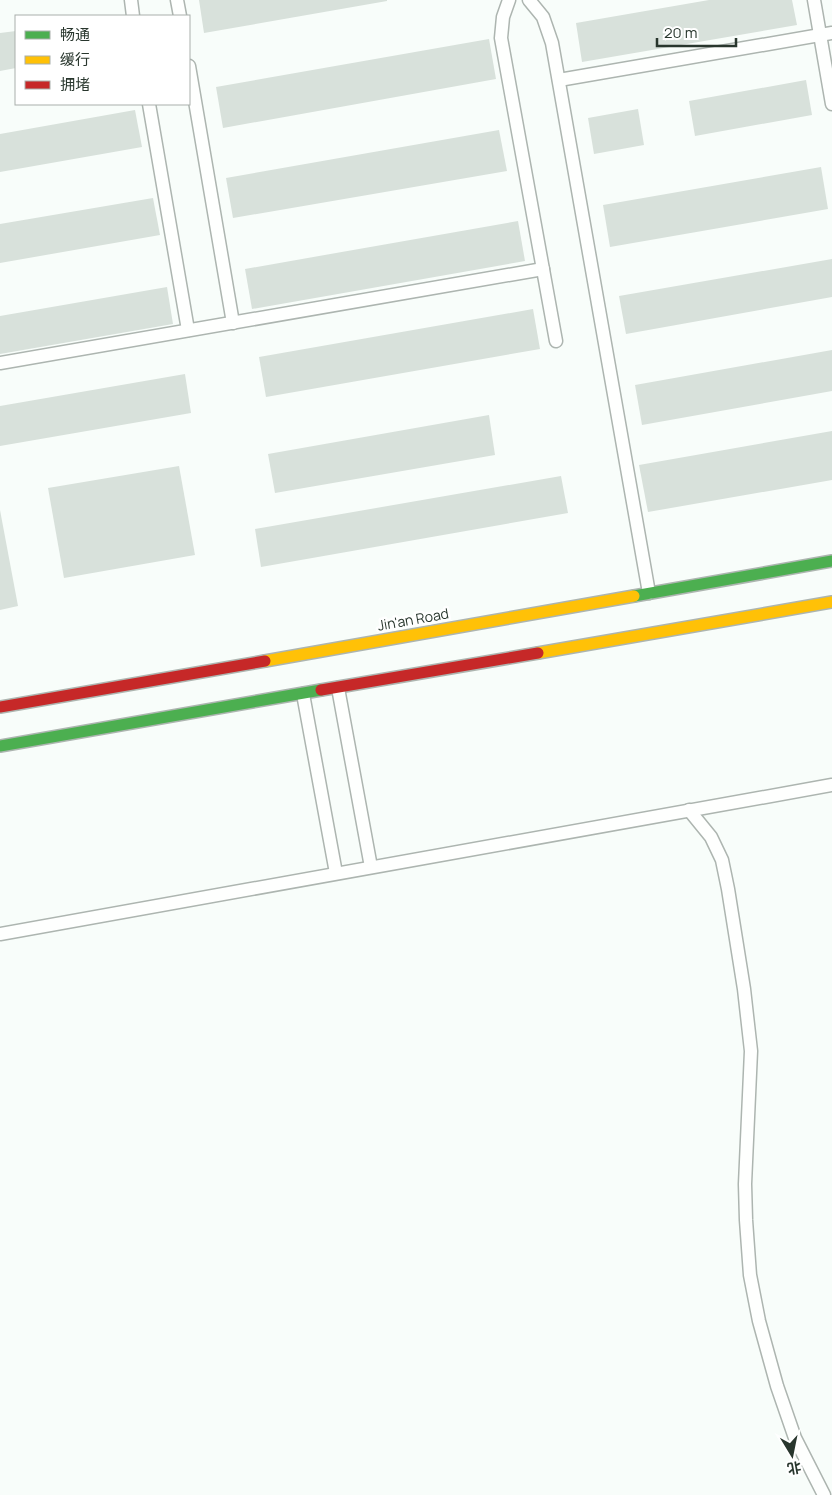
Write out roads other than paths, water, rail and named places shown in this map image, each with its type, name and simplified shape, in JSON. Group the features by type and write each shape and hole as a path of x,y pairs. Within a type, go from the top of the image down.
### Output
{"main road":[{"name":"Jin'an Road","path":"0,707 832,561"},
{"path":"0,746 832,602"}],"lane":[{"path":"130,0 133,15"},
{"path":"177,0 180,15"},
{"path":"509,0 503,17 501,38 556,341"},
{"path":"529,0 543,17 552,43 649,593"},
{"path":"814,0 826,34 832,104"},
{"path":"559,80 826,34"},
{"path":"190,72 233,323"},
{"path":"148,105 188,330"},
{"path":"0,363 543,269"},
{"path":"338,688 371,867"},
{"path":"303,694 336,873"},
{"path":"0,934 832,784"},
{"path":"689,810 711,837 722,860 744,988 751,1051 745,1184 746,1220 750,1275 759,1321 777,1386 795,1438 824,1495"}]}
